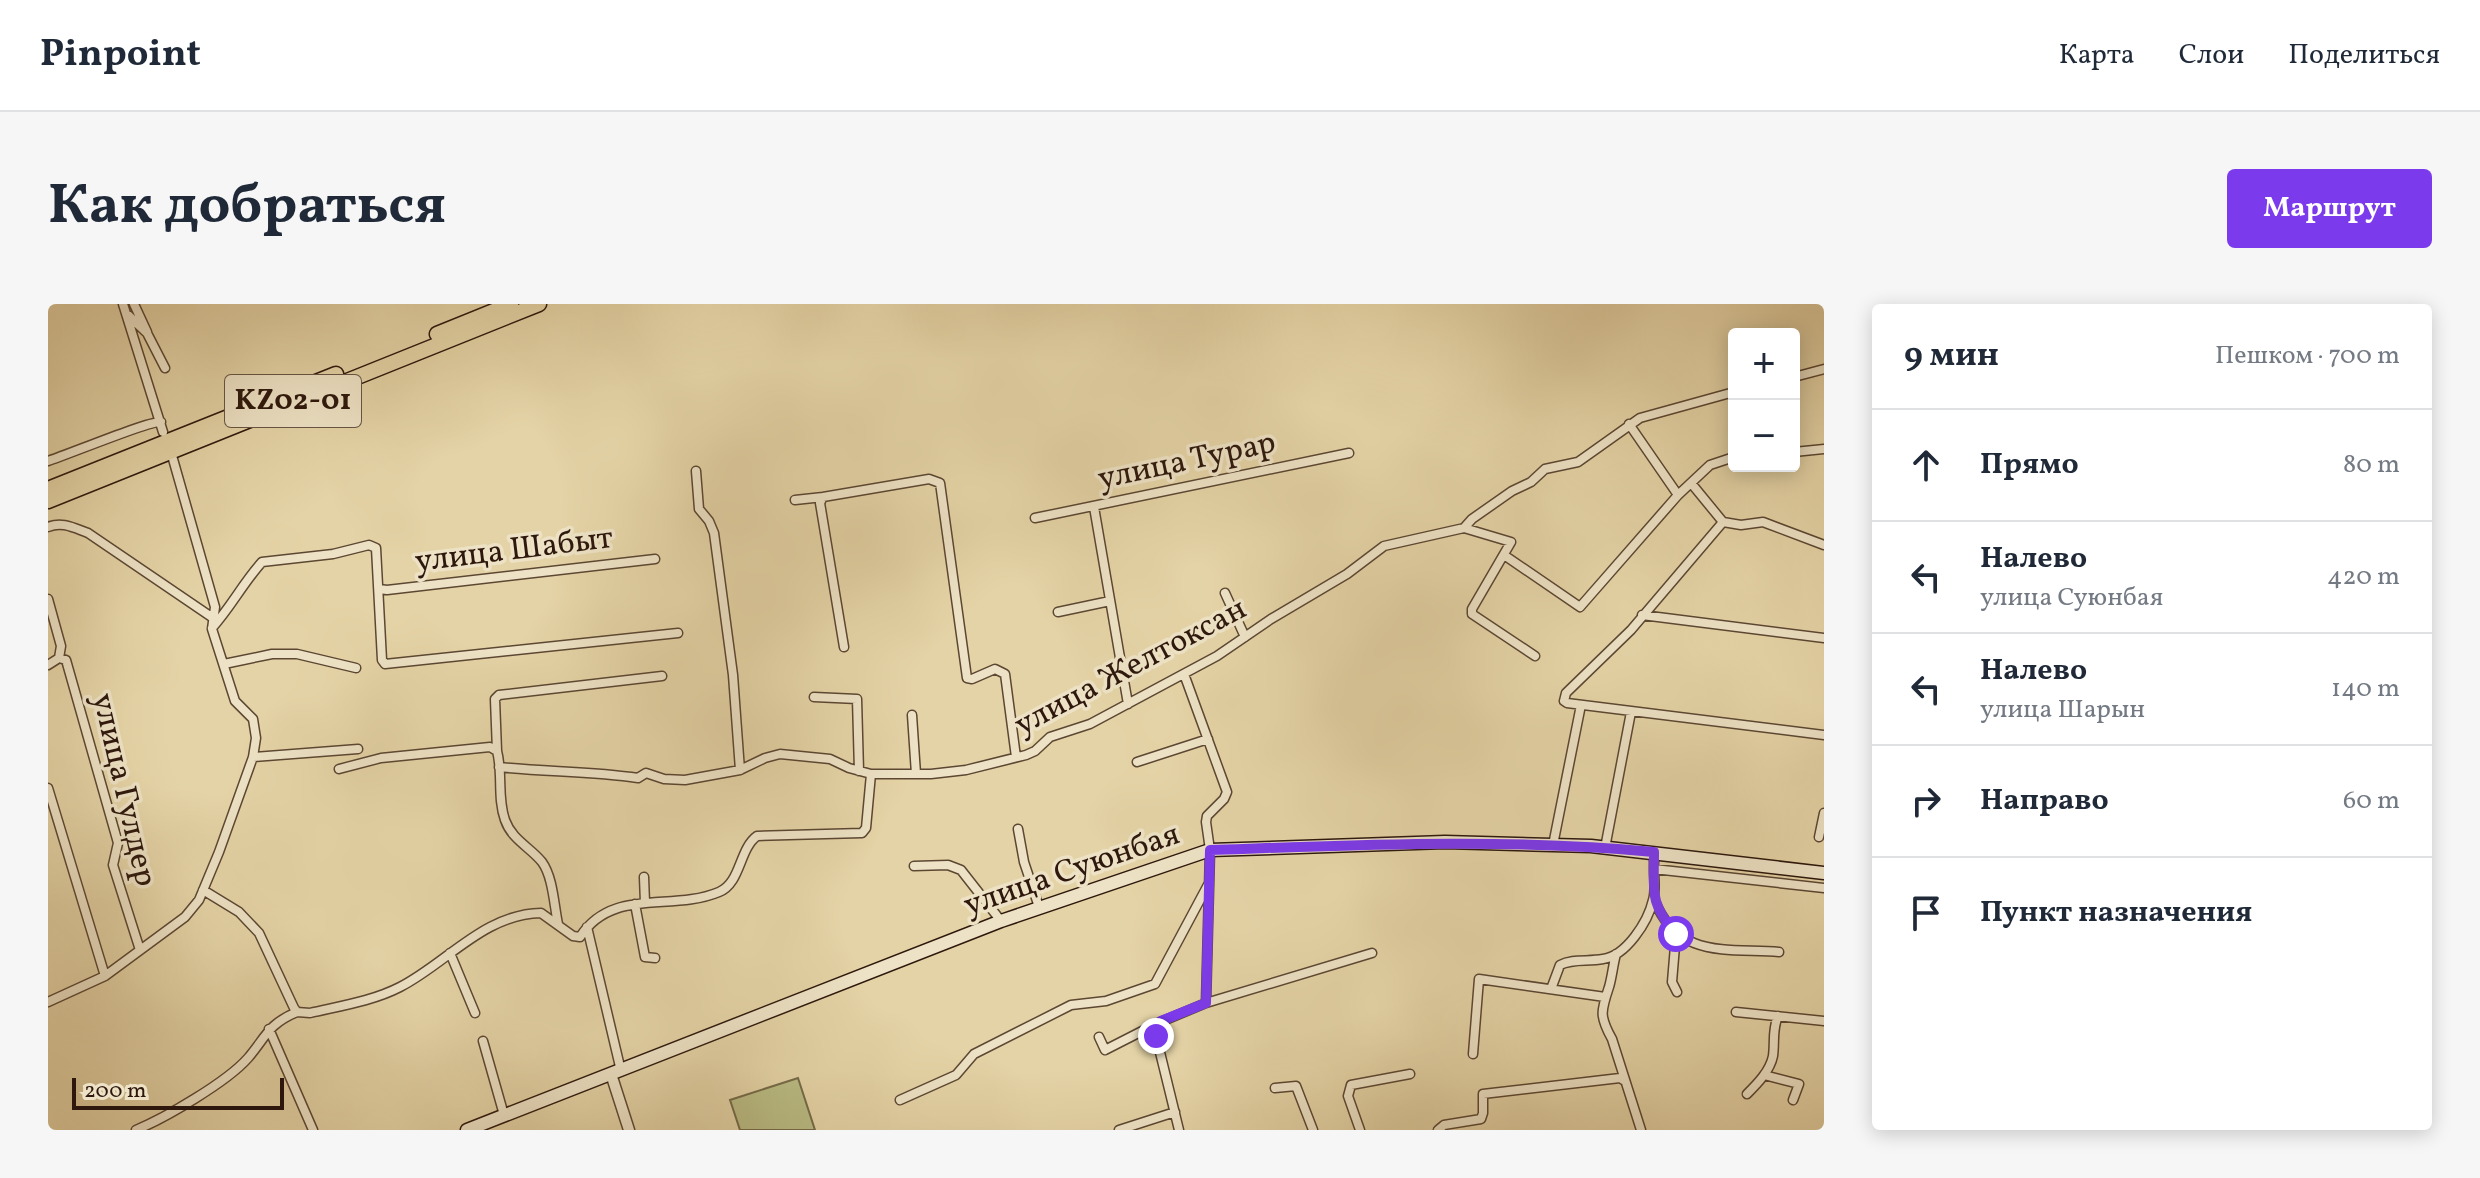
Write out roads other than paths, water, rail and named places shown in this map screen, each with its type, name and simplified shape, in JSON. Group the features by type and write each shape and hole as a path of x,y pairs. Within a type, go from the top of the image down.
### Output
{"highway":[{"name":"KZ02-01","path":"48,489 511,304"},
{"name":"KZ02-01","path":"48,501 539,304"}],"main road":[{"name":"улица Суюнбая","path":"467,1130 1001,921 1210,850 1445,842 1553,845 1654,852 1824,873"}],"street":[{"path":"123,304 163,432"},
{"path":"134,304 165,368"},
{"path":"128,315 147,333"},
{"path":"1800,375 1824,369"},
{"name":"улица Желтоксан","path":"499,767 638,778 646,773 664,779 685,780 740,770 780,754 830,759 871,774 966,770 1016,757 1035,751 1050,737 1090,724 1184,674 1347,574 1384,546 1464,528 1472,519 1512,491 1531,482 1545,469 1578,462 1640,418 1728,394"},
{"path":"48,461 151,422 161,422"},
{"path":"1629,424 1678,495"},
{"path":"1800,451 1824,449"},
{"name":"улица Турар","path":"1035,518 1349,453"},
{"path":"48,1002 105,976 193,909 253,757 256,738 253,719 235,701 212,629 215,607 173,459"},
{"path":"1504,555 1580,607 1678,495 1710,465 1728,459"},
{"path":"696,471 699,509 714,533 733,675 740,770"},
{"path":"795,500 929,479 940,483 967,678 972,679 995,669 1005,674 1016,757"},
{"path":"1691,483 1723,522 1741,525 1763,522 1824,545"},
{"path":"823,497 820,503 844,647"},
{"path":"1094,507 1128,704"},
{"path":"1723,522 1631,630 1566,693 1564,701 1824,735"},
{"path":"48,527 67,525 88,533 213,618"},
{"path":"1464,528 1509,539 1511,545 1471,611 1535,656"},
{"path":"212,629 262,562 333,554 369,545 376,548 382,660 385,664 678,633"},
{"name":"улица Шабыт","path":"379,589 655,559"},
{"path":"1225,593 1245,637"},
{"path":"48,599 61,646 59,658"},
{"path":"1058,612 1110,601"},
{"path":"1642,615 1824,638"},
{"path":"224,664 272,654 297,654 356,668"},
{"name":"улица Гулдер","path":"48,665 59,658 66,660 118,843 113,865 140,950"},
{"path":"1184,674 1227,792 1207,816 1206,822 1210,850 1206,1003"},
{"path":"559,924 546,868 517,840 506,824 501,809 495,699 499,695 662,676"},
{"path":"814,697 857,699 859,771"},
{"path":"1553,845 1581,705"},
{"path":"1605,848 1631,712"},
{"path":"912,715 916,774"},
{"path":"1137,762 1208,739"},
{"path":"339,769 381,758 490,747 497,751"},
{"path":"253,757 358,749"},
{"path":"136,1130 201,1094 235,1070 248,1059 269,1029 297,1012 310,1013 395,990 475,934 499,922 536,913 547,916 580,937 607,910 635,904 678,902 718,892 726,887 757,836 862,833 866,828 871,774"},
{"path":"48,788 105,976"},
{"path":"1819,837 1824,813"},
{"path":"1018,829 1024,862 1039,907"},
{"path":"1654,852 1654,899 1659,912 1676,934 1703,948 1779,952"},
{"path":"914,866 948,865 961,870 1001,921"},
{"path":"1654,869 1824,888"},
{"path":"644,877 645,903"},
{"path":"900,1100 956,1075 974,1054 1071,1005 1106,1001 1155,984 1209,883"},
{"path":"203,890 239,912 259,933 297,1012"},
{"path":"1551,989 1560,965 1606,959 1616,954 1636,934 1654,899"},
{"path":"635,904 645,957 655,958"},
{"path":"587,927 629,1130"},
{"path":"1676,934 1672,982 1677,992"},
{"path":"450,953 475,1013"},
{"path":"1099,1037 1105,1050 1206,1003 1372,953"},
{"path":"1616,954 1601,1005 1604,1025 1612,1039 1641,1130"},
{"path":"1473,1054 1479,979 1605,997"},
{"path":"1736,1012 1824,1021"},
{"path":"1747,1094 1764,1075 1773,1055 1773,1034 1778,1016"},
{"path":"1158,1023 1156,1036 1179,1130"},
{"path":"269,1029 313,1130"},
{"path":"483,1041 504,1115"},
{"path":"1360,1130 1348,1096 1351,1085 1410,1074"},
{"path":"1764,1075 1799,1084 1793,1100"},
{"path":"1438,1130 1444,1125 1481,1119 1483,1094 1620,1078 1625,1081"},
{"path":"1275,1088 1296,1086 1313,1130"},
{"path":"1119,1130 1175,1112"}]}
